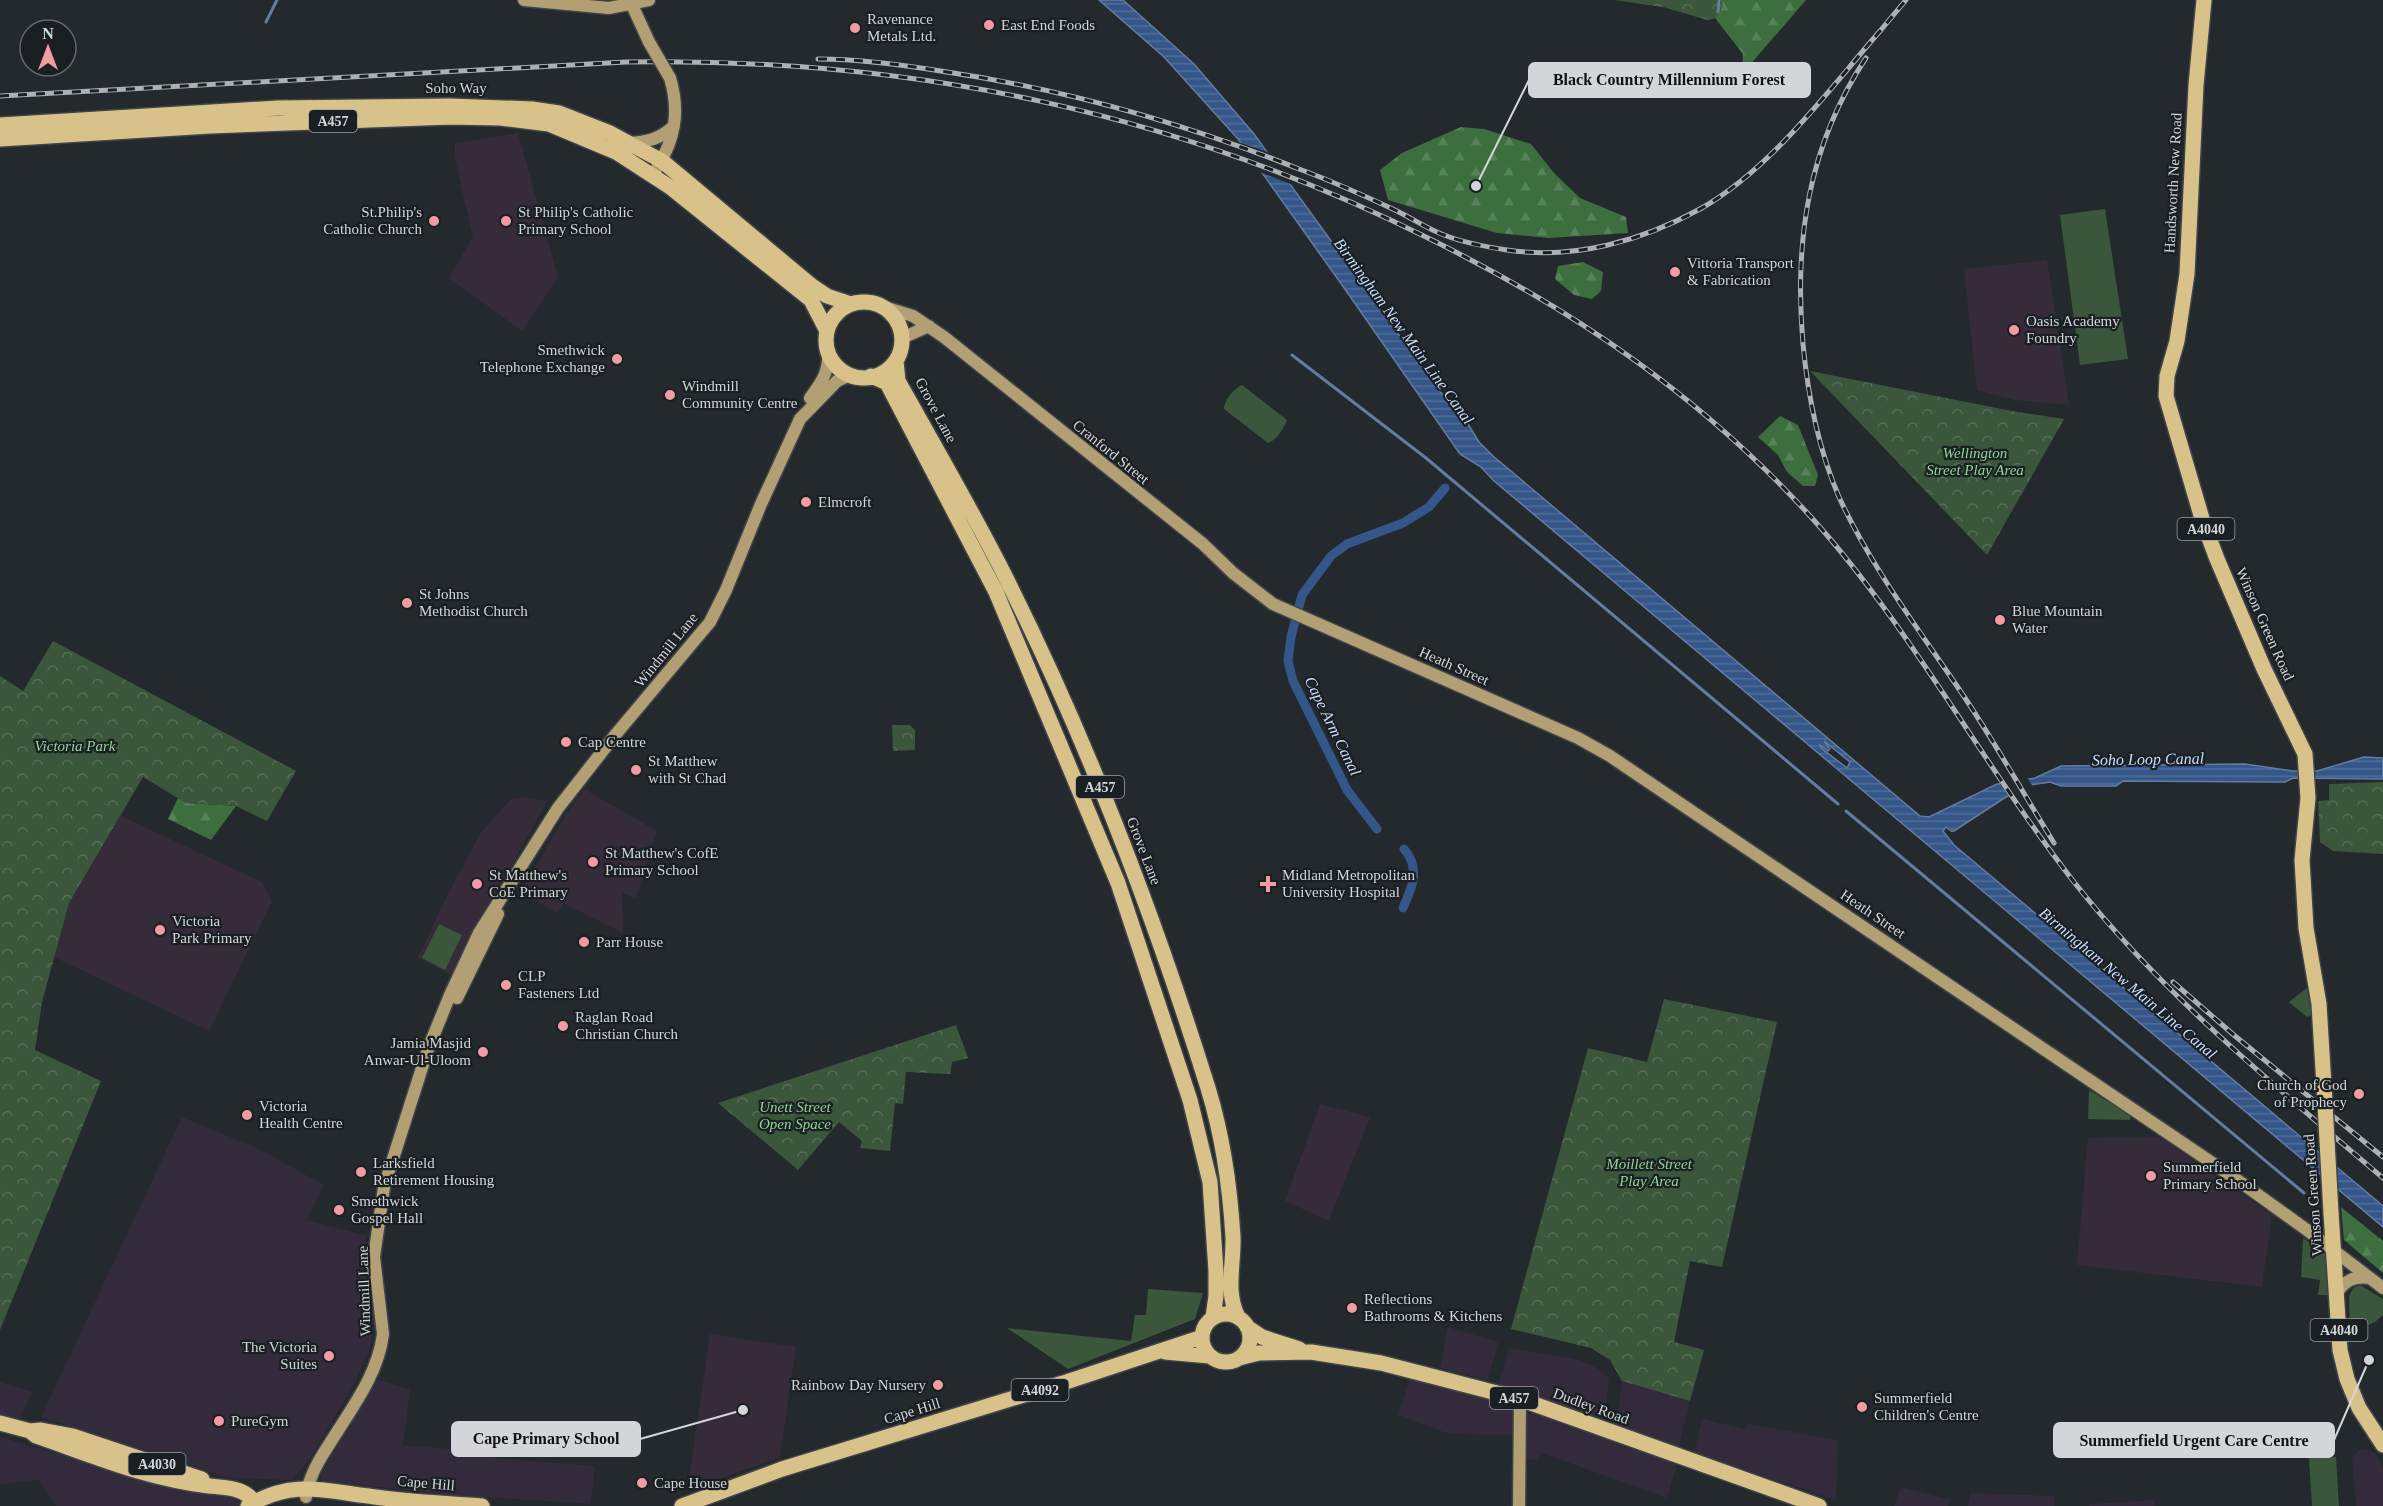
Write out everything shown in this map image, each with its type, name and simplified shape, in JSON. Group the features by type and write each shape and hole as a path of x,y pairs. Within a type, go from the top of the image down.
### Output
{"main road":[{"path":"524,0 609,8 650,0"},
{"name":"Handsworth New Road","path":"2170,366 2179,333 2187,274 2196,85 2204,0"},
{"path":"632,5 649,42 670,78 676,102 675,125 662,161 653,174"},
{"name":"Soho Way","path":"0,125 278,108 497,107 559,113 628,142 662,161 812,286 827,296 851,304"},
{"name":"Soho Way","path":"0,139 331,121 451,117 500,118 549,124 610,149 653,174 811,300 827,331"},
{"path":"628,142 651,141 664,135 675,125"},
{"path":"870,302 881,306 896,319 902,338 901,350 896,361 881,374 864,378 850,375 835,364 828,353 827,331 833,318 841,309 851,304 870,302"},
{"name":"Cranford Street","path":"881,306 913,316 929,326 1203,544 1233,573 1273,604 1314,620"},
{"path":"902,338 929,326"},
{"name":"Windmill Lane","path":"307,1493 316,1465 365,1386 381,1347 383,1334 375,1277 376,1239 384,1187 421,1072 506,900 510,885 532,848 569,793 710,622 726,590 779,462 810,399 825,377 829,366 828,353"},
{"name":"Grove Lane","path":"896,361 898,381 1006,579 1038,644 1109,809 1174,984 1208,1088 1228,1177 1233,1240 1230,1298 1243,1322"},
{"name":"Winson Green Road","path":"2170,366 2166,386 2168,406 2203,522 2260,660 2305,757 2307,789 2302,860 2303,883 2306,928 2319,1004 2340,1350 2347,1379 2359,1407 2383,1445"},
{"name":"Windmill Lane","path":"806,411 837,381 850,375"},
{"name":"Grove Lane","path":"871,376 887,383 996,592 1118,883 1190,1100 1210,1182 1216,1271 1213,1317"},
{"name":"Heath Street","path":"1314,620 1578,738 1619,761 2155,1123 2259,1195 2383,1288"},
{"path":"1190,1100 1208,1088"},
{"path":"2337,1293 2342,1284 2349,1279 2359,1276 2370,1278"},
{"path":"1226,1314 1243,1322 1250,1338 1249,1346 1239,1358 1223,1362 1210,1356 1203,1346 1202,1337 1206,1324 1213,1317 1226,1314"},
{"name":"Dudley Road","path":"1243,1322 1262,1337 1311,1352 1381,1363 1520,1399 1819,1506"},
{"name":"Cape Hill","path":"682,1506 782,1469 1063,1383 1202,1337"},
{"name":"Cape Hill","path":"1153,1352 1210,1356"},
{"name":"Dudley Road","path":"1239,1358 1259,1353 1311,1352"},
{"path":"1519,1506 1520,1399"},
{"name":"A4030","path":"0,1423 30,1431 36,1436 97,1450"},
{"path":"97,1450 114,1457 121,1452 123,1459 138,1471"},
{"name":"Cape Hill","path":"97,1450 138,1471 182,1483 241,1491 256,1505 270,1494 286,1489 307,1493 343,1491 367,1496 482,1506"},
{"name":"Cape Hill","path":"121,1452 194,1475 214,1487"}],"shaded area":[{"name":"St Philip's Catholic Primary School","path":"518,133 558,277 522,331 449,278 473,236 455,159 455,143"},
{"name":"Oasis Academy Foundry","path":"2047,260 2069,405 2014,400 1977,390 1964,269"},
{"name":"St Matthew's CofE Primary School","path":"584,789 657,831 636,898 622,893 623,933 563,903 558,913 520,893 565,816"},
{"name":"St Matthew's CoE Primary","path":"525,797 547,801 479,920 451,975 418,958 481,832 511,799"},
{"name":"Victoria Park Primary","path":"121,816 262,882 272,901 209,1031 54,957 69,903"},
{"path":"1320,1104 1370,1117 1329,1221 1285,1201"},
{"path":"182,1117 259,1149 324,1185 307,1220 367,1236 364,1265 375,1320 371,1345 355,1383 310,1459 292,1480 227,1478 178,1460 41,1417"},
{"name":"Summerfield Primary School","path":"2159,1137 2272,1215 2262,1287 2077,1265 2088,1138"},
{"path":"1448,1327 1498,1342 1488,1380 1440,1368"},
{"path":"710,1334 796,1347 780,1457 694,1488 689,1479"},
{"path":"1509,1348 1572,1358 1592,1365 1603,1373 1609,1379 1604,1419 1498,1385"},
{"path":"1411,1376 1513,1405 1513,1435 1449,1434 1398,1415"},
{"path":"378,1379 410,1390 403,1445 450,1449 457,1455 595,1466 591,1504 454,1495 323,1481 321,1477 323,1468"},
{"path":"1622,1381 1690,1401 1679,1447 1617,1424"},
{"path":"0,1382 32,1392 18,1423 0,1417"},
{"path":"1536,1410 1677,1462 1667,1498 1542,1453 1538,1460 1527,1459 1526,1416"},
{"path":"1702,1419 1745,1429 1748,1424 1838,1440 1836,1500 1694,1453"},
{"path":"0,1437 147,1480 234,1497 240,1503 238,1506 56,1506 39,1480 0,1484"},
{"path":"2366,1449 2375,1453 2383,1467 2383,1506 2356,1506 2352,1457 2359,1450"},
{"path":"1901,1487 1950,1500 1948,1506 1894,1506"},
{"path":"1971,1493 2054,1496 2054,1506 1968,1506"},
{"path":"2154,1500 2155,1506 2090,1506 2089,1504"}],"green space":[{"path":"1614,0 1721,0 1723,7 1715,18 1708,20 1664,7"},
{"path":"1636,0 1806,0 1742,74 1743,54 1715,18 1708,20 1664,7 1637,3"},
{"path":"1461,127 1484,129 1531,144 1554,173 1580,198 1626,217 1628,233 1549,238 1497,233 1388,200 1380,170 1402,153"},
{"path":"2105,209 2128,359 2080,365 2060,215"},
{"path":"1583,262 1603,272 1601,291 1592,299 1574,295 1555,279 1558,266"},
{"name":"Wellington Street Play Area","path":"1810,371 2012,411 2064,419 1987,555"},
{"path":"1242,385 1287,420 1271,442 1268,443 1224,409 1230,395"},
{"path":"1780,416 1798,425 1818,475 1815,486 1803,486 1787,472 1778,455 1758,437"},
{"name":"Victoria Park","path":"53,641 296,771 267,821 236,806 186,803 143,777 69,903 42,1002 35,1050 101,1081 0,1330 0,676 23,691"},
{"path":"892,725 910,725 915,730 915,750 893,751"},
{"path":"2383,782 2383,854 2333,851 2320,842 2318,801 2329,800 2329,784"},
{"path":"178,798 187,803 236,806 211,840 168,819"},
{"path":"439,924 462,935 445,970 422,958"},
{"path":"2307,988 2312,1015 2307,1017 2289,1002"},
{"name":"Moillett Street Play Area","path":"1664,999 1777,1022 1722,1267 1690,1261 1674,1342 1704,1350 1690,1401 1622,1381 1610,1360 1591,1348 1511,1329 1588,1048 1647,1062"},
{"name":"Unett Street Open Space","path":"956,1025 968,1058 952,1062 950,1074 906,1072 903,1104 895,1103 890,1151 860,1148 862,1141 839,1122 798,1170 718,1103"},
{"path":"2089,1090 2131,1115 2130,1120 2088,1119"},
{"path":"2341,1207 2383,1241 2383,1273 2344,1240"},
{"path":"2303,1238 2327,1255 2329,1295 2318,1295 2320,1280 2301,1277"},
{"path":"2360,1285 2383,1299 2383,1315 2375,1322 2350,1333 2349,1296 2353,1288"},
{"path":"1148,1289 1203,1293 1195,1319 1068,1369 1007,1328 1131,1341 1135,1315 1146,1315"},
{"path":"2336,1457 2339,1506 2312,1506 2309,1458"}],"water":[{"path":"1099,0 1123,0 1194,64 1254,134 1437,388 1465,419 1479,442 1493,456 1920,816 1929,817 1997,784 2035,778 2061,766 2245,764 2293,771 2317,771 2364,757 2383,758 2383,779 2293,778 2285,782 2123,781 2116,786 2061,786 2050,782 2031,785 2006,797 1954,831 1946,827 1943,831 1954,845 2383,1206 2383,1227 1494,481 1481,467 1460,454 1238,139 1164,57","holes":["1824,741 1850,762 1847,768 1820,745 1828,751 1830,749"]}],"pier":[{"path":"1235,141 1270,153 1293,185 1257,171"},
{"path":"2026,776 2034,788 2010,798 1998,781"}],"waterway":[{"path":"266,22 277,0"},
{"path":"1718,12 1719,0"},
{"path":"1292,355 1426,458 1838,804"},
{"name":"Cape Arm Canal","path":"1377,829 1347,790 1293,681 1288,661 1291,637 1302,595 1331,556 1347,544 1403,523 1429,507 1445,488"},
{"path":"1846,811 2304,1193"},
{"name":"Cape Arm Canal","path":"1403,908 1412,886 1414,871 1404,849"}],"railway":[{"path":"1875,37 1906,0"},
{"path":"818,59 866,61 992,79 1126,110 1213,137 1311,174 1397,211 1452,238 1507,250 1557,252 1582,250 1631,239 1678,220 1726,192 1751,173 1797,128 1880,31"},
{"path":"1866,58 1846,91 1830,125 1809,195 1801,269 1801,306 1803,344 1815,422 1825,460 1839,497 1865,547 1984,727 2054,843"},
{"path":"0,96 626,62 732,63 836,70 939,82 1040,101 1140,126 1238,157 1336,195 1432,240 1537,297 1635,360 1726,433 1811,517 1848,560 1914,651 2040,837 2108,923 2144,963 2221,1038 2383,1178"},
{"path":"2173,982 2383,1157"}],"place":[{"name":"East End Foods","path":"989,25"},
{"name":"Ravenance Metals Ltd.","path":"855,28"},
{"name":"Black Country Millennium Forest","path":"1476,186"},
{"name":"St.Philip's Catholic Church","path":"434,221"},
{"name":"St Philip's Catholic Primary School","path":"506,221"},
{"name":"Vittoria Transport & Fabrication","path":"1675,272"},
{"name":"Oasis Academy Foundry","path":"2014,330"},
{"name":"Smethwick Telephone Exchange","path":"617,359"},
{"name":"Windmill Community Centre","path":"670,395"},
{"name":"Elmcroft","path":"806,502"},
{"name":"St Johns Methodist Church","path":"407,603"},
{"name":"Blue Mountain Water","path":"2000,620"},
{"name":"Cap Centre","path":"566,742"},
{"name":"St Matthew with St Chad","path":"636,770"},
{"name":"St Matthew's CofE Primary School","path":"593,862"},
{"name":"St Matthew's CoE Primary","path":"477,884"},
{"name":"Midland Metropolitan University Hospital","path":"1268,884"},
{"name":"Victoria Park Primary","path":"160,930"},
{"name":"Parr House","path":"584,942"},
{"name":"CLP Fasteners Ltd","path":"506,985"},
{"name":"Raglan Road Christian Church","path":"563,1026"},
{"name":"Jamia Masjid Anwar-Ul-Uloom","path":"483,1052"},
{"name":"Church of God of Prophecy","path":"2359,1094"},
{"name":"Victoria Health Centre","path":"247,1115"},
{"name":"Larksfield Retirement Housing","path":"361,1172"},
{"name":"Summerfield Primary School","path":"2151,1176"},
{"name":"Smethwick Gospel Hall","path":"339,1210"},
{"name":"Reflections Bathrooms & Kitchens","path":"1352,1308"},
{"name":"The Victoria Suites","path":"329,1356"},
{"name":"Summerfield Urgent Care Centre","path":"2369,1360"},
{"name":"Rainbow Day Nursery","path":"938,1385"},
{"name":"Summerfield Children's Centre","path":"1862,1407"},
{"name":"Cape Primary School","path":"743,1410"},
{"name":"PureGym","path":"219,1421"},
{"name":"Cape House","path":"642,1483"}],"water label":[{"name":"Birmingham New Main Line Canal","path":"1404,331"},
{"name":"Soho Loop Canal","path":"2148,759"},
{"name":"Birmingham New Main Line Canal","path":"2128,983"}]}
